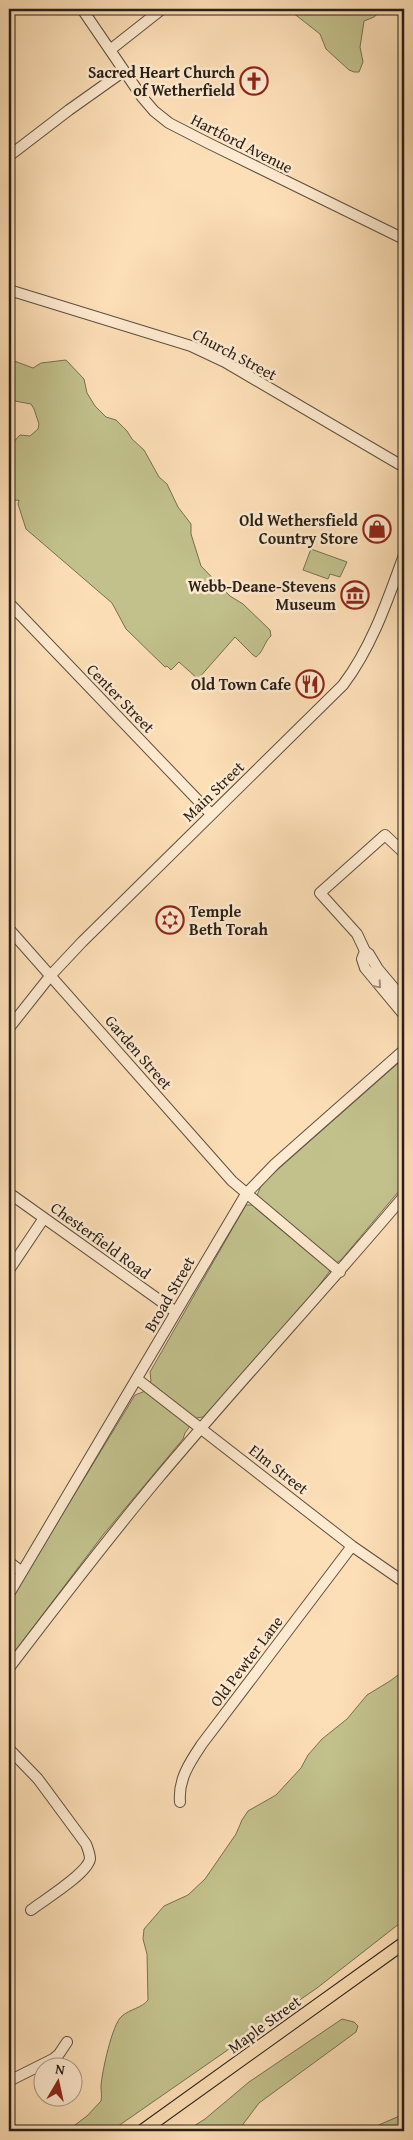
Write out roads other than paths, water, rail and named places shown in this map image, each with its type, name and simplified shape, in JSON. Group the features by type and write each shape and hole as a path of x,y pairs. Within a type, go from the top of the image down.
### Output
{"main road":[{"name":"Maple Street","path":"142,2131 404,1943"}],"street":[{"name":"Hartford Avenue","path":"82,9 142,97 169,123 404,239"},
{"path":"110,50 162,9"},
{"path":"9,156 124,71"},
{"name":"Church Street","path":"9,290 191,346 225,362 404,467"},
{"name":"Main Street","path":"9,1028 51,975 211,814 333,696 352,673 368,643 404,555"},
{"name":"Center Street","path":"9,604 211,814"},
{"path":"404,853 385,835 320,893 357,934 365,951 370,954 378,969 404,1000"},
{"name":"Garden Street","path":"9,929 246,1194 340,1272"},
{"path":"365,951 362,958 365,968 404,1015"},
{"name":"Broad Street","path":"9,1594 246,1194 274,1164 404,1050"},
{"name":"Chesterfield Road","path":"9,1192 176,1312"},
{"path":"9,1668 114,1531 404,1196"},
{"path":"9,1270 44,1218"},
{"name":"Elm Street","path":"137,1379 352,1546 404,1582"},
{"name":"Old Pewter Lane","path":"180,1802 180,1784 183,1776 202,1744 352,1546"},
{"path":"9,1562 22,1572"},
{"path":"9,1749 38,1779 86,1844 90,1859 83,1871 31,1910"},
{"path":"9,2081 53,2059 67,2042"}],"place":[{"name":"Sacred Heart Church of Wetherfield","path":"254,81"},
{"name":"Old Wethersfield Country Store","path":"377,529"},
{"name":"Webb-Deane-Stevens Museum","path":"355,595"},
{"name":"Old Town Cafe","path":"310,684"},
{"name":"Temple Beth Torah","path":"170,920"}]}
